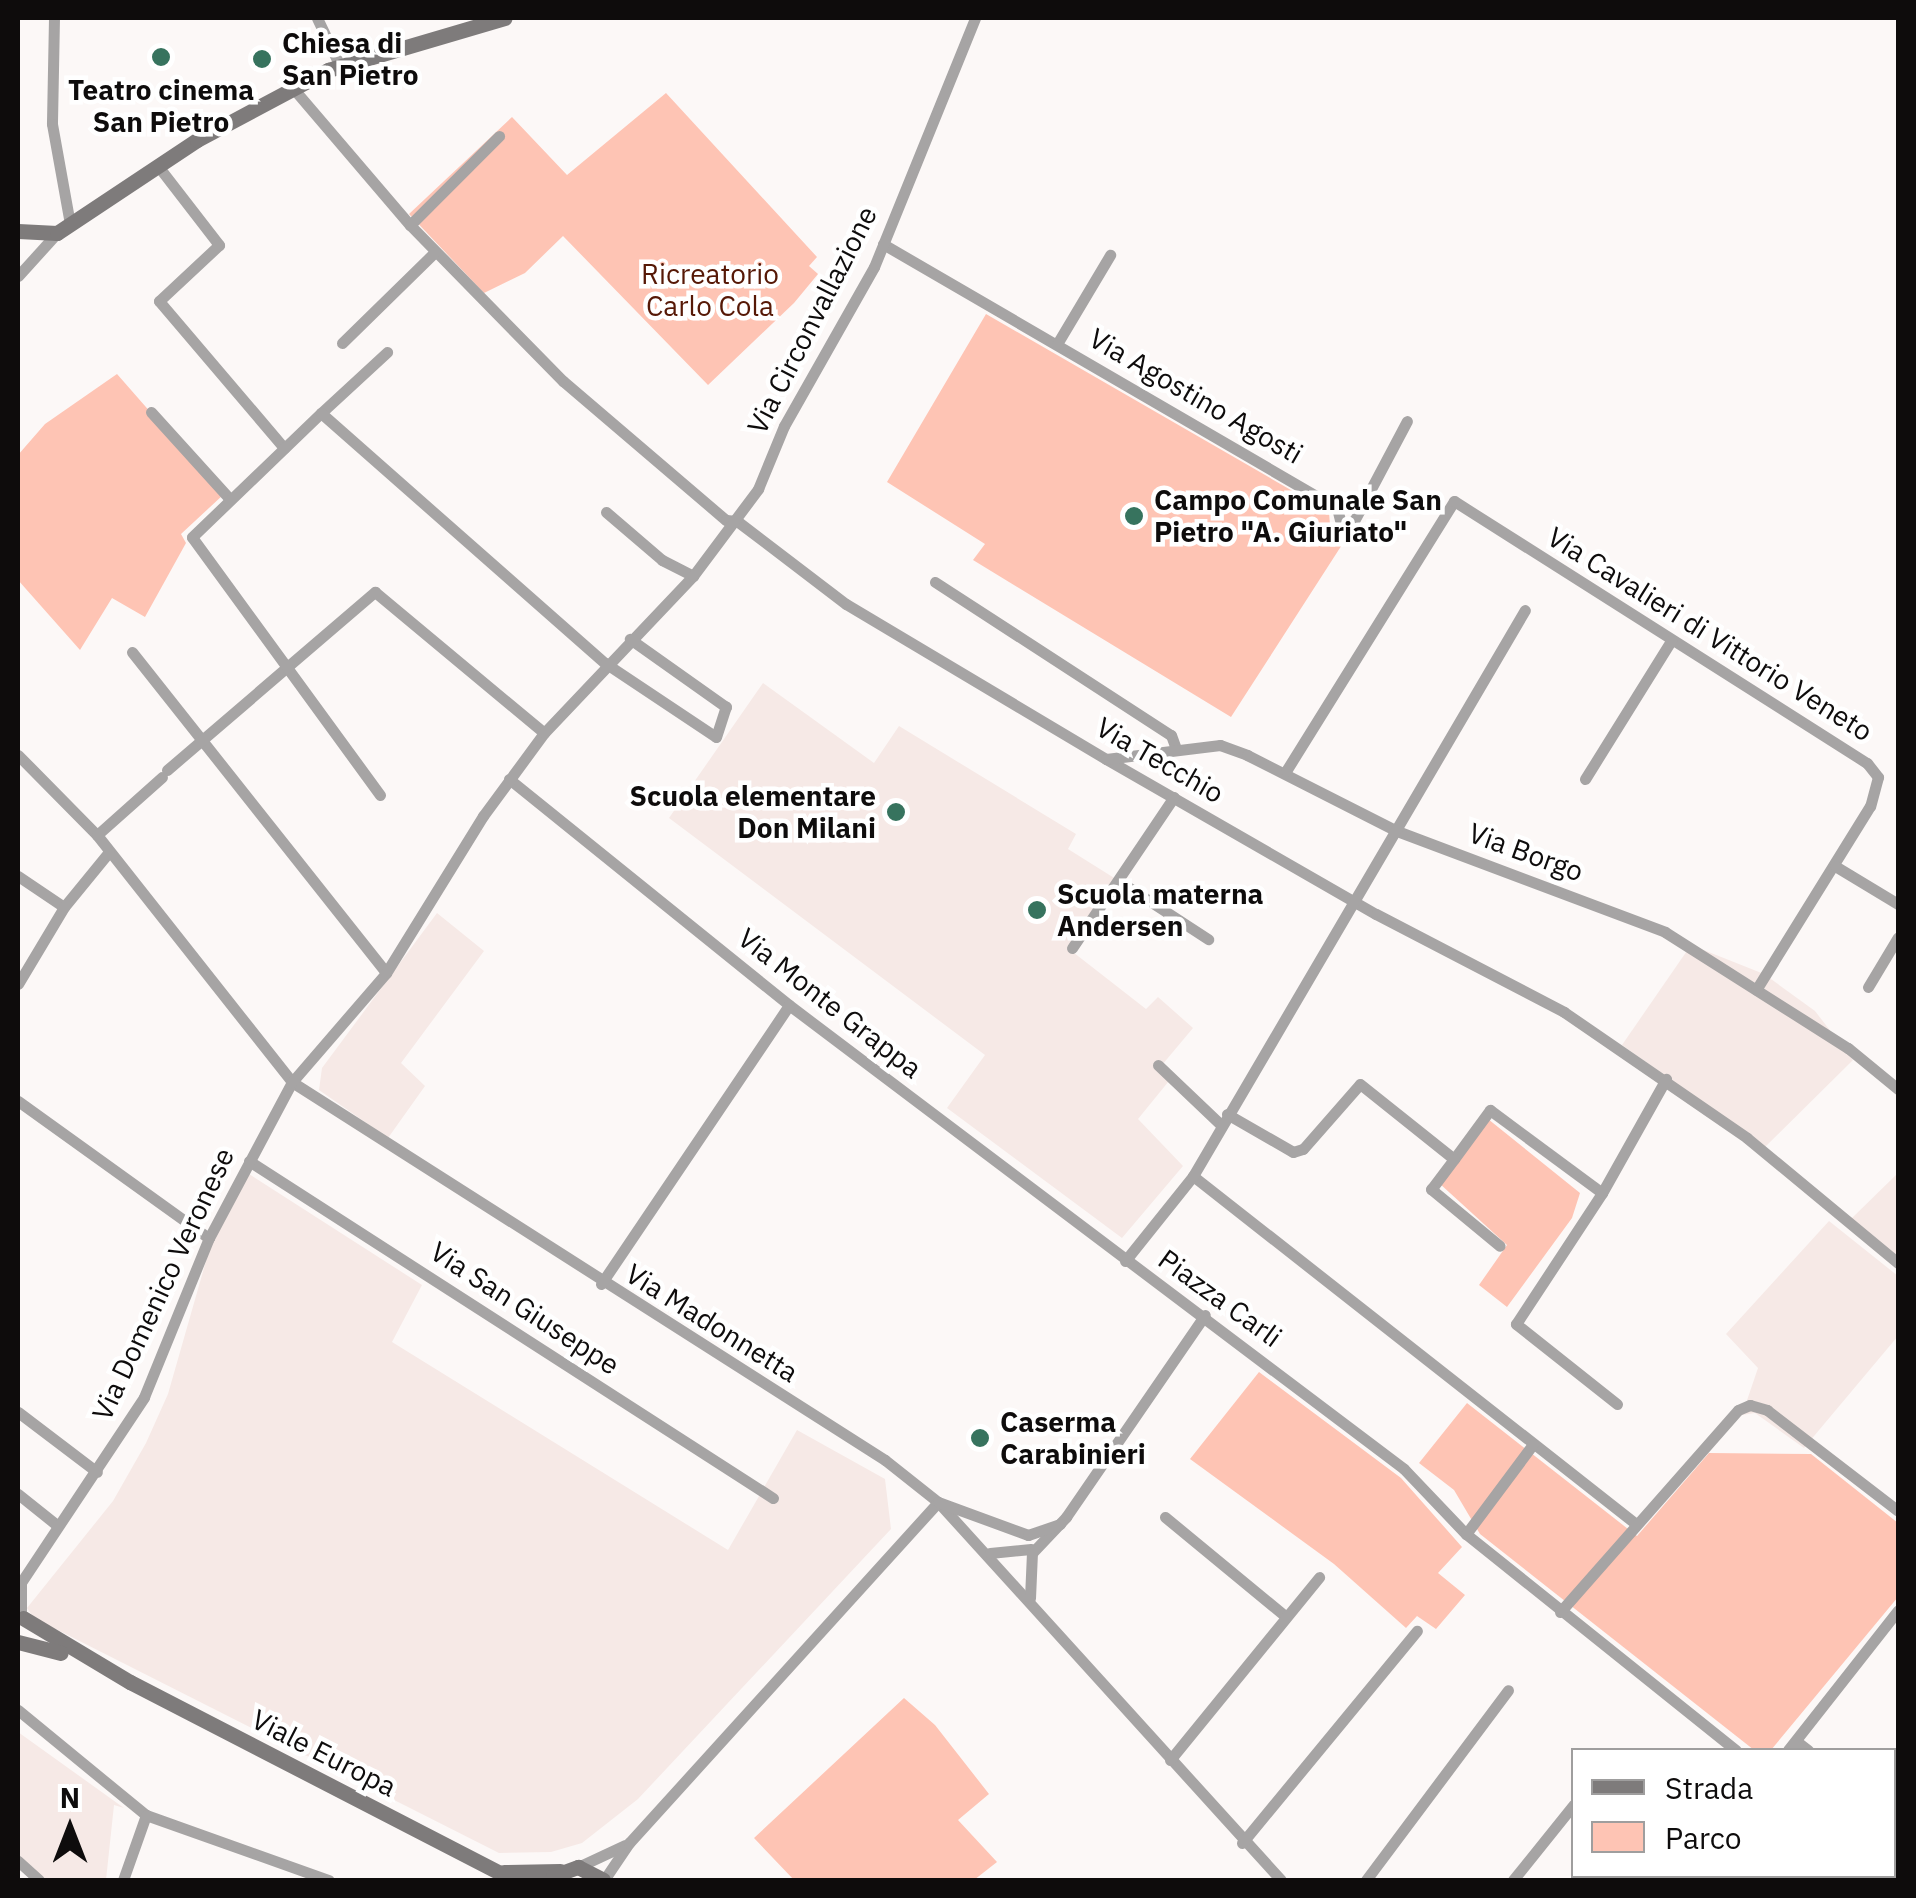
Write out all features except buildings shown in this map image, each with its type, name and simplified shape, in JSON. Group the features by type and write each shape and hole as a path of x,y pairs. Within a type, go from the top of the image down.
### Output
{"main road":[{"path":"18,231 64,228 158,166 292,87 340,66 504,18"},
{"path":"20,1614 130,1682 45,1646 18,1640 20,1614"},
{"name":"Viale Europa","path":"130,1682 506,1877 555,1876 578,1867"},
{"path":"578,1867 603,1880"}],"street":[{"path":"18,276 64,228 51,106 54,18"},
{"name":"Via Circonvallazione","path":"308,1070 386,974 509,779 544,732 692,576 737,521 883,244 975,18"},
{"path":"321,19 340,66"},
{"name":"Via Tecchio","path":"292,87 435,252 646,458 726,520 737,521 846,604 1106,759 1354,902 1564,1012 1666,1079 1898,1262"},
{"path":"410,225 499,136"},
{"path":"158,166 218,245 160,300 284,448"},
{"name":"Via Agostino Agosti","path":"883,244 1337,508 1341,524 1354,521 1408,421"},
{"path":"342,343 435,252"},
{"name":"Via Agostino Agosti","path":"1057,344 1110,255"},
{"path":"380,796 292,668 192,536 387,352"},
{"path":"151,412 229,498"},
{"path":"321,413 606,663 716,737 726,707 630,639"},
{"name":"Via Cavalieri di Vittorio Veneto","path":"1286,771 1454,501 1867,764 1878,777 1870,806 1756,990"},
{"path":"606,512 662,560 692,576"},
{"path":"936,582 1172,735 1176,749"},
{"path":"97,835 375,592 544,732"},
{"name":"Piazza Carli","path":"1526,610 1193,1176 1126,1261 1205,1315 1404,1468 1466,1534 1733,1748"},
{"path":"1585,779 1672,641"},
{"path":"132,652 206,739 386,974"},
{"name":"Via Borgo","path":"1106,759 1220,745 1286,771 1398,831 1665,932 1898,1089"},
{"name":"Via Madonnetta","path":"18,755 97,835 292,1082 601,1284 885,1460 938,1502 989,1554 1242,1842 1282,1880"},
{"name":"Via Monte Grappa","path":"509,779 789,1004 1126,1261"},
{"path":"1072,948 1122,884 1174,797"},
{"path":"18,984 64,907 110,852"},
{"path":"1835,866 1898,904"},
{"path":"18,876 64,907"},
{"path":"1122,884 1208,938"},
{"path":"1868,988 1898,937"},
{"path":"601,1284 789,1004"},
{"path":"1158,1065 1224,1119 1292,1152 1302,1149 1360,1084 1454,1159"},
{"name":"Via Domenico Veronese","path":"20,1614 19,1585 144,1398 208,1238 292,1082 308,1070"},
{"path":"1617,1404 1516,1324 1602,1193 1666,1079"},
{"path":"18,1100 208,1238"},
{"path":"1500,1246 1431,1189 1490,1110 1602,1193"},
{"name":"Via San Giuseppe","path":"248,1161 772,1498"},
{"path":"1193,1176 1636,1524"},
{"path":"989,1554 1032,1553 1060,1524 1205,1315"},
{"path":"1560,1612 1738,1410 1750,1406 1767,1410 1898,1511"},
{"name":"Via Domenico Veronese","path":"18,1412 97,1472"},
{"path":"1466,1534 1533,1444"},
{"path":"18,1494 58,1526"},
{"path":"603,1880 629,1843 938,1502 1028,1536 1060,1524"},
{"path":"1165,1517 1286,1616"},
{"path":"1028,1536 1032,1553 1026,1576 1031,1602"},
{"path":"1170,1760 1319,1577"},
{"path":"1792,1746 1898,1610"},
{"path":"1242,1842 1417,1631"},
{"path":"1366,1880 1508,1690"},
{"path":"18,1710 146,1815 238,1852 329,1880"},
{"path":"1513,1880 1571,1808"},
{"path":"123,1880 146,1815"},
{"path":"578,1867 629,1843"},
{"path":"18,1862 39,1880"},
{"path":"290,1880 302,1869"}],"shaded area":[{"path":"763,683 874,763 899,726 1076,834 1068,849 1119,881 1069,949 1146,1009 1158,997 1193,1028 1162,1065 1173,1076 1138,1119 1183,1166 1122,1238 947,1108 985,1055 669,818"},
{"path":"437,913 484,951 401,1063 425,1086 388,1138 319,1090 322,1068"},
{"path":"1691,945 1764,974 1815,1011 1853,1060 1765,1147 1622,1045"},
{"path":"246,1172 422,1285 392,1342 728,1550 797,1430 885,1479 891,1529 638,1799 582,1843 551,1852 499,1853 34,1618 27,1608 113,1501 146,1443 168,1394 212,1240"},
{"path":"1898,1173 1898,1259 1851,1219"},
{"path":"1829,1221 1898,1276 1898,1336 1804,1448 1755,1413 1742,1415 1758,1368 1726,1334"},
{"path":"18,1732 124,1808 114,1805 106,1880 45,1880 18,1856"}],"green space":[{"name":"Ricreatorio Carlo Cola","path":"666,93 817,257 809,266 818,274 794,303 708,385 563,236 525,273 484,293 409,214 512,117 567,175"},
{"name":"Campo Comunale San Pietro \"A. Giuriato\"","path":"986,314 1329,512 1330,525 1347,537 1231,717 973,560 985,544 887,482"},
{"path":"117,374 223,495 181,534 186,543 145,617 112,598 80,650 18,580 18,455 45,424"},
{"path":"1488,1119 1580,1193 1572,1218 1507,1307 1479,1285 1507,1245 1439,1183"},
{"path":"1259,1372 1401,1478 1462,1547 1438,1573 1465,1595 1436,1629 1417,1616 1406,1628 1334,1564 1190,1459"},
{"path":"1467,1403 1637,1536 1709,1453 1811,1454 1898,1523 1898,1597 1773,1748 1751,1748 1480,1534 1454,1490 1419,1463"},
{"path":"904,1698 935,1725 989,1794 958,1820 997,1862 974,1880 794,1880 754,1838"}],"place":[{"name":"Teatro cinema San Pietro","path":"161,57"},
{"name":"Chiesa di San Pietro","path":"262,59"},
{"name":"Campo Comunale San Pietro \"A. Giuriato\"","path":"1134,516"},
{"name":"Scuola elementare Don Milani","path":"896,812"},
{"name":"Scuola materna Andersen","path":"1037,910"},
{"name":"Caserma Carabinieri","path":"980,1438"}]}
